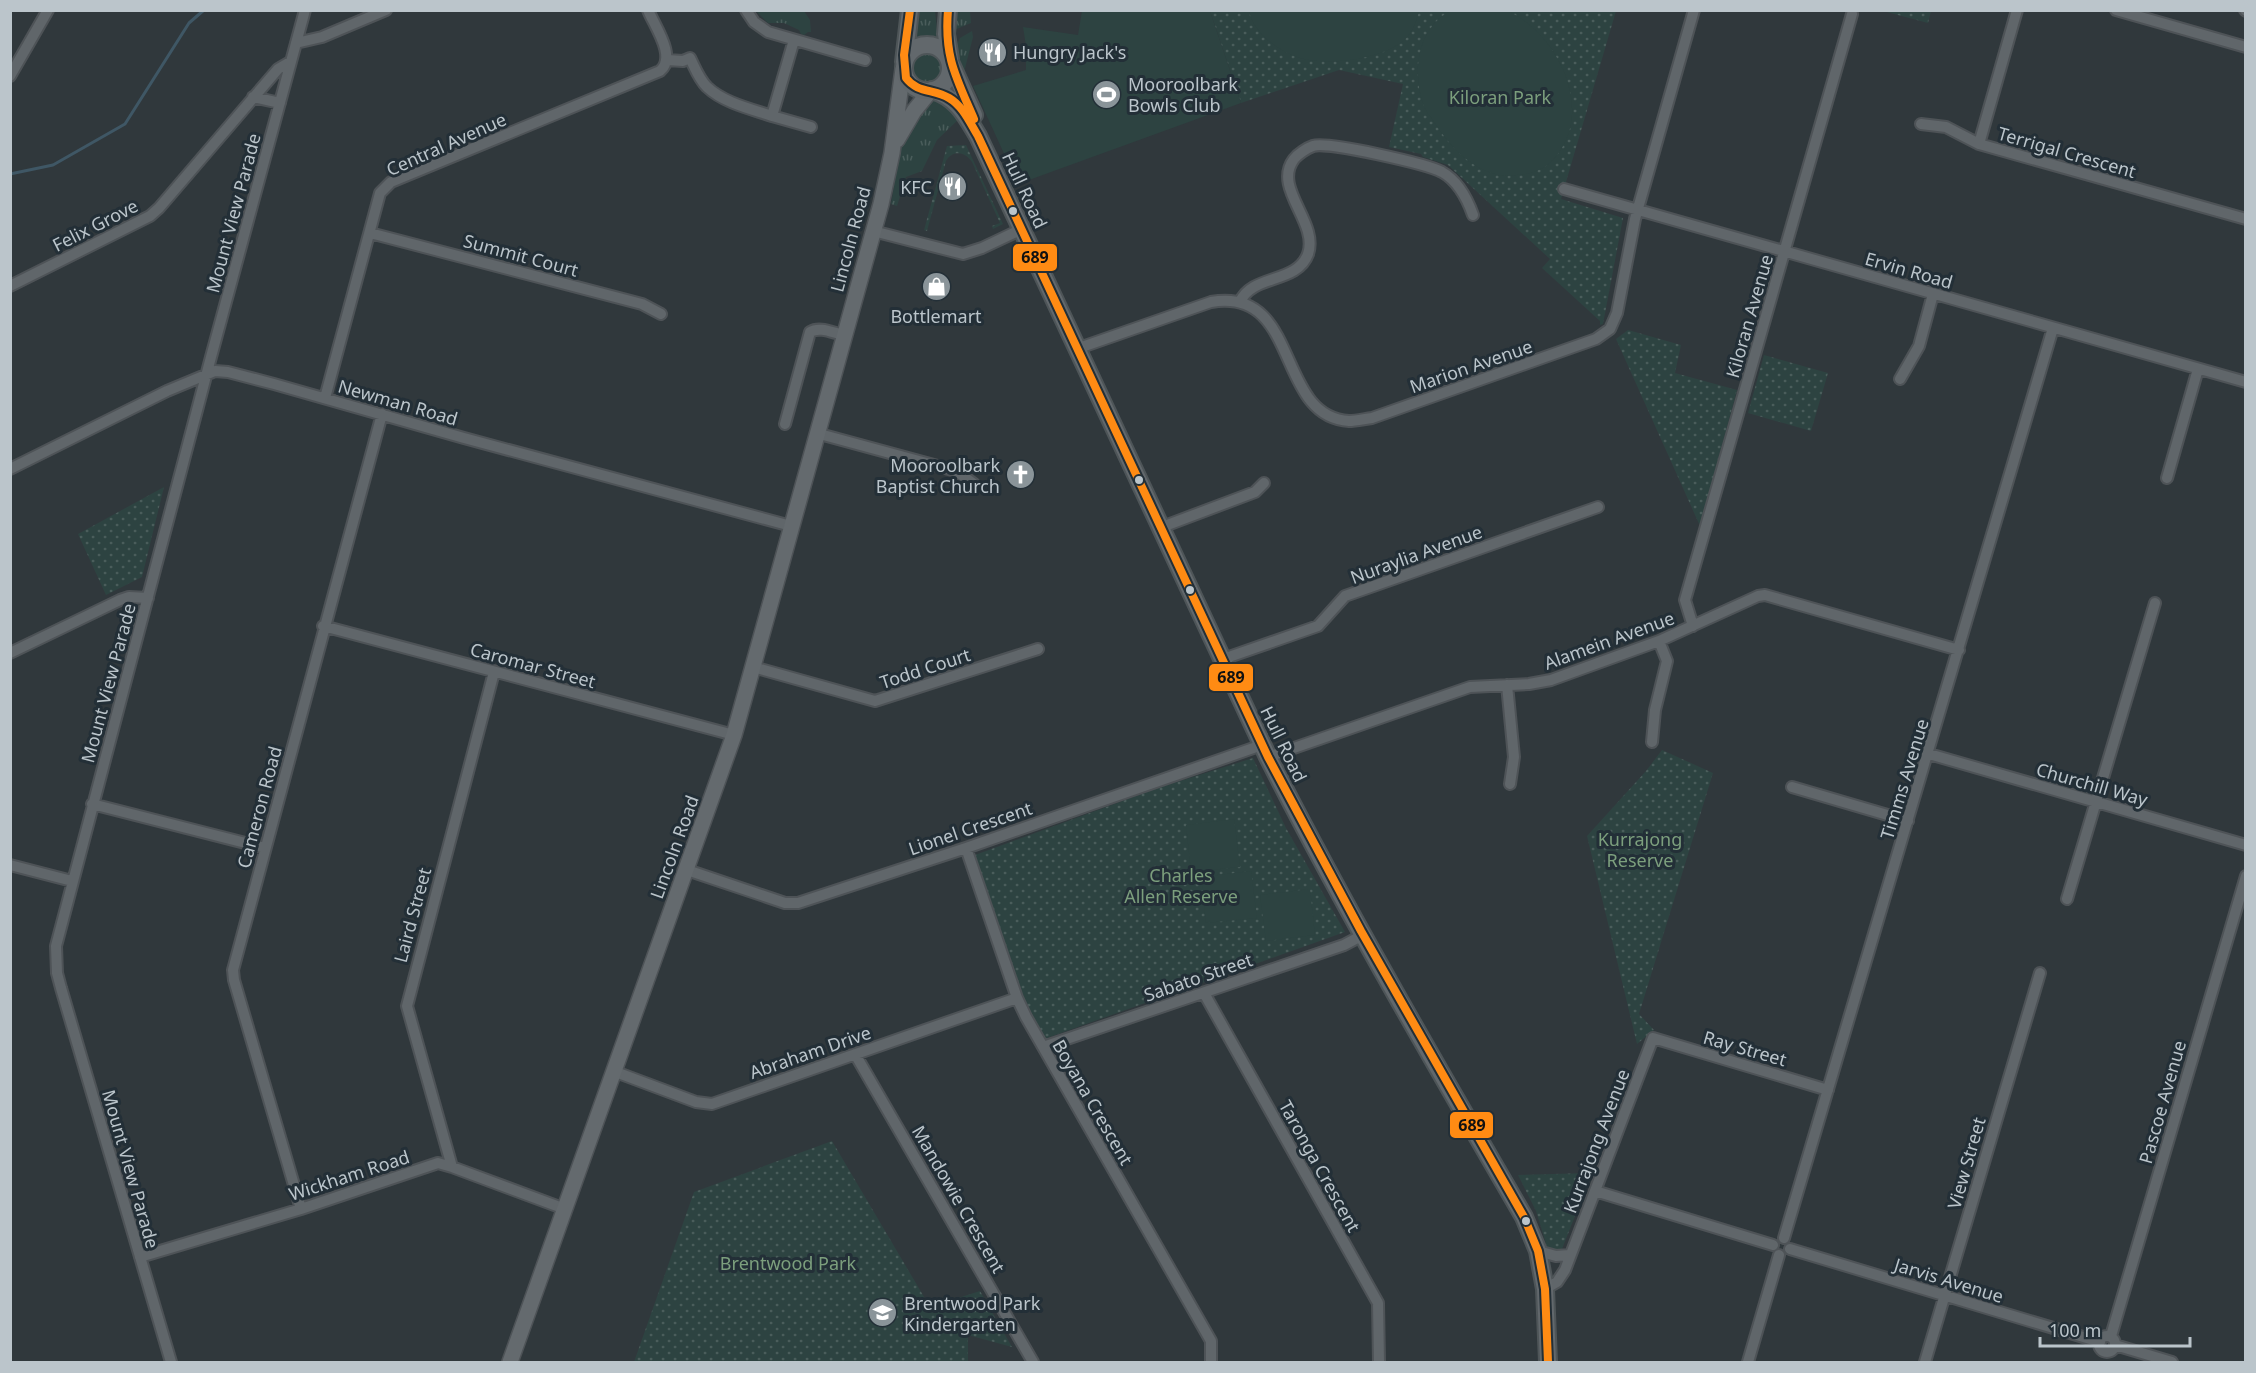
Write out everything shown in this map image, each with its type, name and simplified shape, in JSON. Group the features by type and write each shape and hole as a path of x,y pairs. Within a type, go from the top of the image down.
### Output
{"main road":[{"path":"903,68 913,51 926,45 942,49 950,61 950,72 947,81 941,87 932,90 920,90 912,86 905,77 903,68 910,10"},
{"name":"Hull Road","path":"948,10 946,34 950,61 973,113 978,136"},
{"name":"Lincoln Road","path":"510,1362 734,735 873,231 892,153 903,68"},
{"name":"Lincoln Road","path":"892,153 907,121 932,90"},
{"name":"Hull Road","path":"932,90 949,97 959,106 978,136 1079,348 1265,751 1309,838 1524,1217 1538,1251 1545,1288 1548,1362"}],"street":[{"path":"10,76 48,10"},
{"name":"Mount View Parade","path":"171,1362 57,973 56,946 305,10"},
{"path":"296,43 322,37 386,10"},
{"path":"648,10 665,49 667,60 683,61 690,58 701,79 716,94 740,105 811,127"},
{"path":"746,10 753,22 768,32 866,60"},
{"name":"Marion Avenue","path":"1240,302 1259,312 1272,325 1302,389 1312,404 1332,417 1349,421 1372,418 1596,339 1610,328 1617,313 1638,210 1694,10"},
{"name":"Terrigal Crescent","path":"2017,10 1978,144 2246,219"},
{"path":"2116,10 2246,47"},
{"name":"Kiloran Avenue","path":"1694,626 1685,600 1852,14"},
{"path":"772,116 794,40"},
{"name":"Central Avenue","path":"325,398 380,193 392,182 660,71 667,60"},
{"name":"Felix Grove","path":"10,286 150,216 278,69 291,62"},
{"path":"253,97 280,103"},
{"path":"1921,124 1946,127 1978,144"},
{"path":"1079,348 1211,302 1225,299 1240,302 1246,291 1252,287 1297,269 1307,256 1310,246 1309,232 1291,192 1289,175 1295,159 1312,146 1330,145 1434,168 1455,182 1468,201 1473,215"},
{"name":"Ervin Road","path":"1564,189 2246,382"},
{"path":"873,231 963,254 982,248 1022,229"},
{"name":"Summit Court","path":"370,233 642,304 661,314"},
{"path":"1900,379 1919,346 1933,294"},
{"name":"Timms Avenue","path":"1781,1250 1776,1240 1784,1238 1929,754 2053,328"},
{"path":"785,424 810,332 825,330 844,336"},
{"path":"2167,478 2198,369"},
{"name":"Newman Road","path":"10,469 167,391 215,371 228,372 325,398 791,526"},
{"name":"Cameron Road","path":"301,1209 234,980 235,960 323,626 382,414"},
{"path":"816,433 956,471 974,484"},
{"path":"1162,527 1255,492 1264,483"},
{"name":"Nuraylia Avenue","path":"1222,659 1318,626 1345,596 1598,507"},
{"name":"Alamein Avenue","path":"1265,751 1470,687 1551,680 1659,641 1751,598 1765,595 1959,650"},
{"path":"10,653 120,600 136,597 148,598"},
{"path":"2067,899 2155,603"},
{"name":"Caromar Street","path":"323,626 734,735"},
{"path":"1652,742 1655,710 1667,661 1659,641"},
{"name":"Todd Court","path":"753,667 875,701 1038,649"},
{"name":"Laird Street","path":"452,1167 407,1006 494,672"},
{"path":"1507,685 1514,756 1510,784"},
{"name":"Lionel Crescent","path":"687,870 785,903 798,903 1265,751"},
{"name":"Churchill Way","path":"1929,754 2246,845"},
{"path":"1792,787 1908,821"},
{"path":"92,804 265,848"},
{"name":"Boyana Crescent","path":"966,848 1017,998 1042,1047 1211,1341 1211,1362"},
{"path":"10,865 72,881"},
{"name":"Pascoe Avenue","path":"2107,1348 2246,876"},
{"name":"Sabato Street","path":"1042,1047 1344,945 1363,935"},
{"name":"View Street","path":"1925,1362 2040,973"},
{"name":"Taronga Crescent","path":"1204,993 1378,1303 1379,1362"},
{"name":"Abraham Drive","path":"613,1071 696,1102 712,1104 1017,998"},
{"name":"Ray Street","path":"1653,1038 1828,1090"},
{"name":"Kurrajong Avenue","path":"1545,1288 1557,1282 1565,1270 1653,1038"},
{"name":"Mandowie Crescent","path":"855,1054 1033,1362"},
{"name":"Wickham Road","path":"140,1257 301,1209 438,1163 565,1209"},
{"name":"Jarvis Avenue","path":"1595,1191 1781,1250 1944,1296 2107,1348 2172,1362"},
{"path":"1748,1362 1781,1250"},
{"path":"1538,1251 1556,1256 1570,1255"}],"green space":[{"path":"1249,10 1419,11 1414,27 1408,36 1386,51 1356,59 1323,61 1297,57 1274,45 1255,26"},
{"path":"756,11 804,11 810,20 811,32 804,35 784,23 768,23"},
{"path":"919,11 935,11 938,39 927,37 916,40"},
{"path":"955,11 970,11 971,23 954,30"},
{"name":"Mooroolbark Bowls Club","path":"1082,11 1210,11 1241,103 1018,184 973,86 1026,70 1023,27 1078,35"},
{"name":"Kiloran Park","path":"1210,11 1616,11 1561,199 1623,218 1603,324 1600,325 1600,321 1542,268 1550,259 1448,165 1423,157 1421,154 1389,147 1403,84 1339,70 1241,103"},
{"path":"1451,11 1510,12 1544,39 1557,58 1566,78 1571,100 1571,121 1566,141 1553,160 1545,167 1521,175 1500,176 1478,167 1453,147 1426,110 1418,80 1420,52 1431,28"},
{"path":"1883,11 1931,11 1928,23"},
{"path":"972,31 973,37 964,72 980,107 977,109 957,57 956,46 960,38"},
{"path":"929,52 940,57 945,68 940,79 929,84 918,79 913,68 918,57"},
{"path":"943,100 960,118 937,140 922,171 906,177 897,206 891,204 900,151 908,128 931,101"},
{"path":"966,145 1003,224 993,229 992,226 1000,223 972,162 959,153 952,155 946,161 927,231 924,230 947,146"},
{"path":"1628,330 1681,345 1675,373 1737,390 1700,526 1616,339"},
{"path":"1764,355 1828,373 1811,431 1748,413"},
{"path":"164,487 142,577 106,595 78,534"},
{"name":"Kurrajong Reserve","path":"1662,750 1713,773 1639,1014 1654,1030 1637,1044 1587,836"},
{"name":"Charles Allen Reserve","path":"1253,758 1286,828 1345,932 1044,1039 1021,993 975,855 1158,788"},
{"path":"1234,819 1240,867 1191,872 1186,825"},
{"path":"1251,871 1257,918 1206,923 1201,877"},
{"path":"1310,889 1315,935 1266,941 1260,895"},
{"name":"Brentwood Park","path":"832,1141 930,1307 980,1291 1012,1347 968,1335 968,1362 634,1362 694,1192"},
{"path":"1592,1173 1562,1249 1551,1250 1547,1247 1536,1211 1518,1175"}],"waterway":[{"path":"10,174 53,165 125,124 189,23 204,10"}],"transit line":[{"name":"689","path":"910,10 904,55 906,78 920,89 943,95 954,101 966,115 978,136 1268,757 1361,931 1524,1217 1538,1251 1545,1289 1548,1362"},
{"name":"689","path":"948,10 950,54 974,119"}],"place":[{"name":"Hungry Jack's","path":"992,52"},
{"name":"Mooroolbark Bowls Club","path":"1107,94"},
{"name":"KFC","path":"953,187"},
{"name":"Bottlemart","path":"936,287"},
{"name":"Mooroolbark Baptist Church","path":"1021,475"},
{"name":"Brentwood Park Kindergarten","path":"883,1313"}]}
